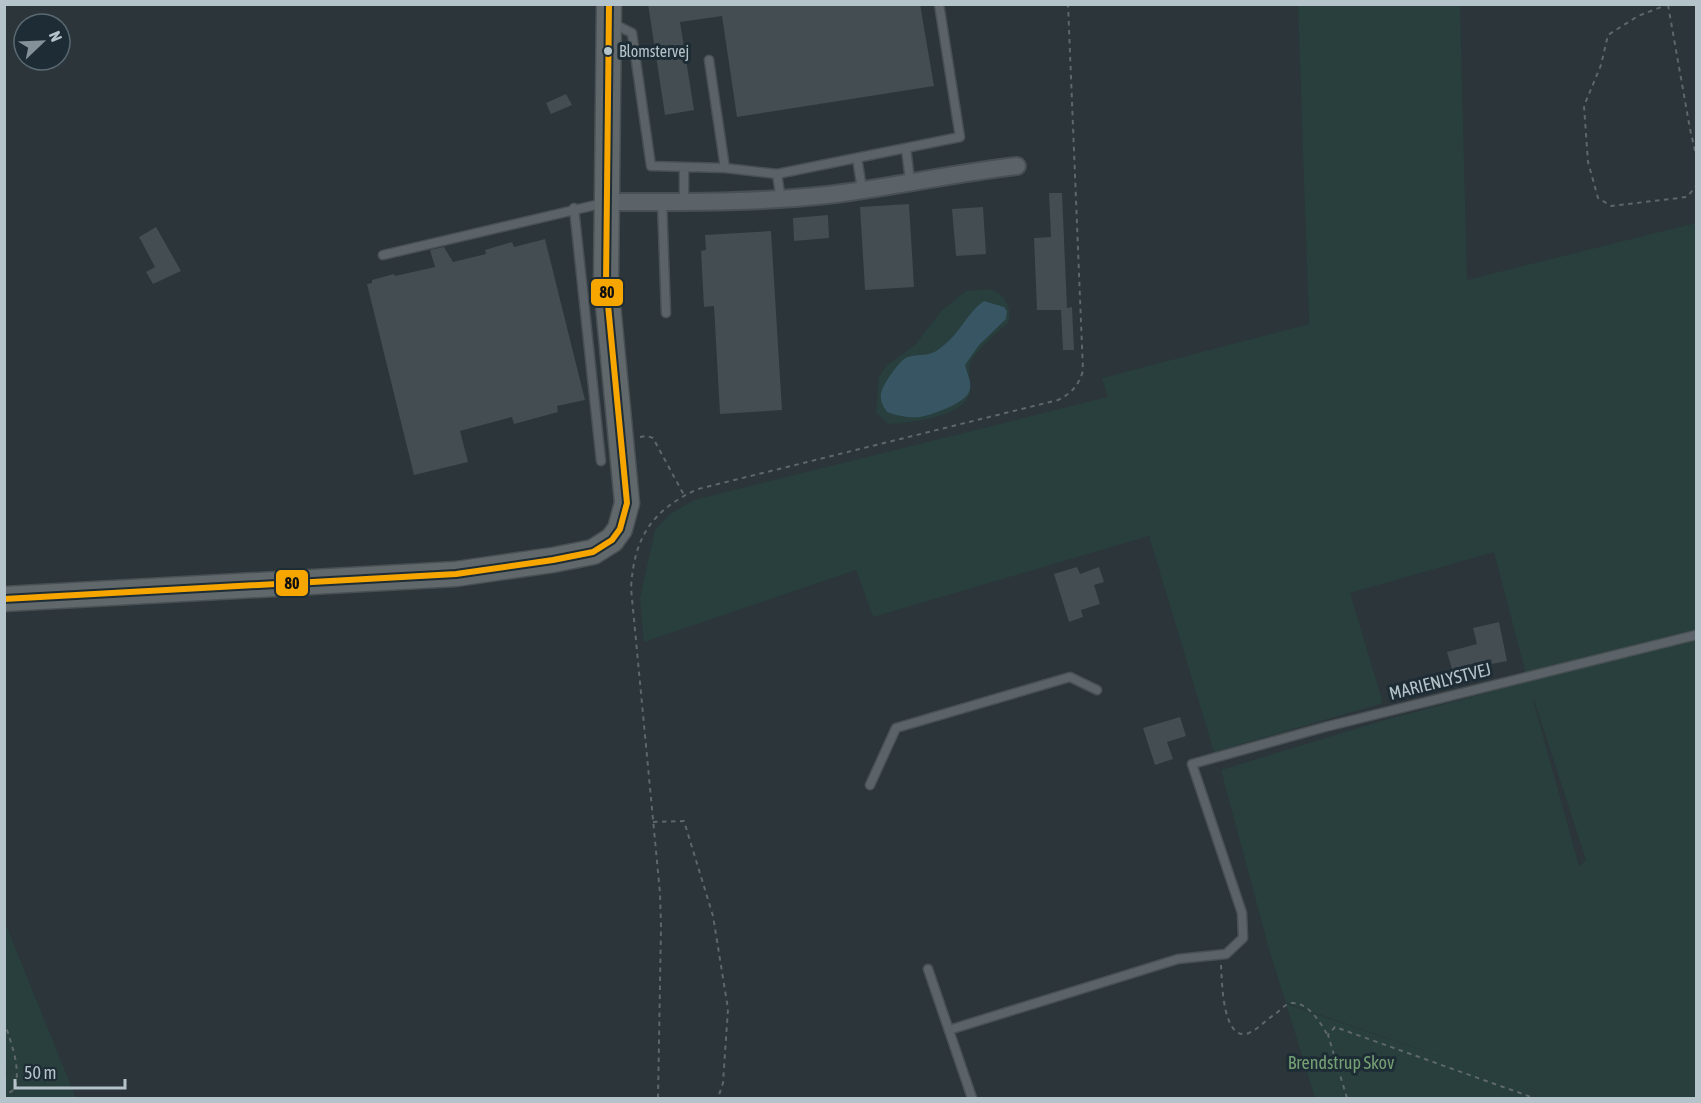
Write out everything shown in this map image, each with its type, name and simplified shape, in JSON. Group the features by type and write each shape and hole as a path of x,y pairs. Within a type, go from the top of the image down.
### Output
{"street":[{"path":"4,599 456,574 593,552 612,540 620,529 627,503 606,284 609,13"},
{"path":"607,202 781,200 1017,166"}],"lane":[{"path":"609,13 632,33 651,166 725,168 777,174 960,137 939,4"},
{"path":"709,60 725,168"},
{"path":"906,148 910,181"},
{"path":"857,158 862,189"},
{"path":"684,167 684,202"},
{"path":"777,174 781,200"},
{"path":"383,255 607,202"},
{"path":"662,202 666,313"},
{"path":"574,208 601,462"},
{"name":"MARIENLYSTVEJ","path":"1226,954 1243,938 1242,913 1192,764 1467,691 1696,635"},
{"path":"870,785 896,728 1070,677 1097,690"},
{"path":"949,1030 1178,959 1226,954"},
{"path":"928,969 972,1098"}],"path":[{"path":"658,1098 661,926 631,588 632,562 640,540 655,517 684,495 698,489 1058,400 1070,394 1079,384 1083,371 1068,4"},
{"path":"1696,155 1669,5 1638,16 1608,35 1601,65 1584,106 1588,162 1598,198 1611,206 1687,197 1696,186"},
{"path":"621,440 647,436 653,438 684,495"},
{"path":"653,822 684,821 713,916 728,1009 723,1083 718,1098"},
{"path":"1226,954 1221,964 1222,986 1228,1021 1235,1031 1248,1034 1286,1004 1296,1003 1309,1010 1328,1035 1347,1098"},
{"path":"4,1021 18,1077 15,1089 4,1096"},
{"path":"1328,1035 1335,1027 1534,1098"}],"green space":[{"name":"Brendstrup Skov","path":"1298,5 1460,5 1467,280 1696,223 1696,1098 1315,1098 1286,1004 1463,1064 1286,1003 1270,953 1221,770 1388,719 1528,682 1494,552 1350,593 1383,703 1214,752 1149,536 873,617 856,570 644,642 640,598 655,530 670,514 694,500 1108,397 1102,378 1309,324","holes":["1533,700 1534,700 1586,860 1579,866"]},
{"path":"988,289 999,293 1006,301 1009,311 1008,323 972,359 969,366 970,392 966,401 948,413 935,417 888,424 876,412 879,377 887,365 915,345 942,310 966,291"},
{"path":"4,920 76,1098 5,1098 5,1076 7,1075 4,1047"}],"water":[{"path":"984,301 1004,307 1007,311 1006,319 979,345 965,365 970,385 966,396 939,412 924,416 907,417 887,412 881,393 897,366 908,357 930,354 938,350 949,341"}],"building":[{"path":"648,4 920,4 934,86 737,117 722,16 680,22 694,110 665,115"},
{"path":"566,94 572,105 551,114 546,103"},
{"path":"1049,193 1062,193 1067,308 1072,307 1074,350 1063,350 1061,310 1037,310 1034,238 1051,237"},
{"path":"909,204 914,287 865,290 860,207"},
{"path":"983,207 986,254 956,256 952,209"},
{"path":"828,215 829,238 794,241 793,218"},
{"path":"156,227 181,271 153,284 146,272 155,267 139,237"},
{"path":"771,231 782,410 720,414 714,306 704,307 701,251 706,250 705,235"},
{"path":"545,239 585,400 557,406 558,412 514,424 512,417 460,431 468,462 414,475 367,284 372,283 372,280 394,274 395,276 435,267 430,250 444,247 453,262 486,254 485,250 512,242 514,247"},
{"path":"1077,567 1080,574 1099,567 1104,582 1094,585 1100,604 1081,610 1083,617 1069,622 1054,574"},
{"path":"1499,622 1507,661 1492,664 1491,659 1452,669 1447,652 1477,644 1473,628"},
{"path":"1180,717 1186,736 1167,742 1173,759 1155,765 1143,728"}],"transit line":[{"name":"80","path":"4,599 456,574 593,552 612,540 620,529 627,503 606,284 609,4"}],"place":[{"name":"Blomstervej","path":"608,51"}]}
